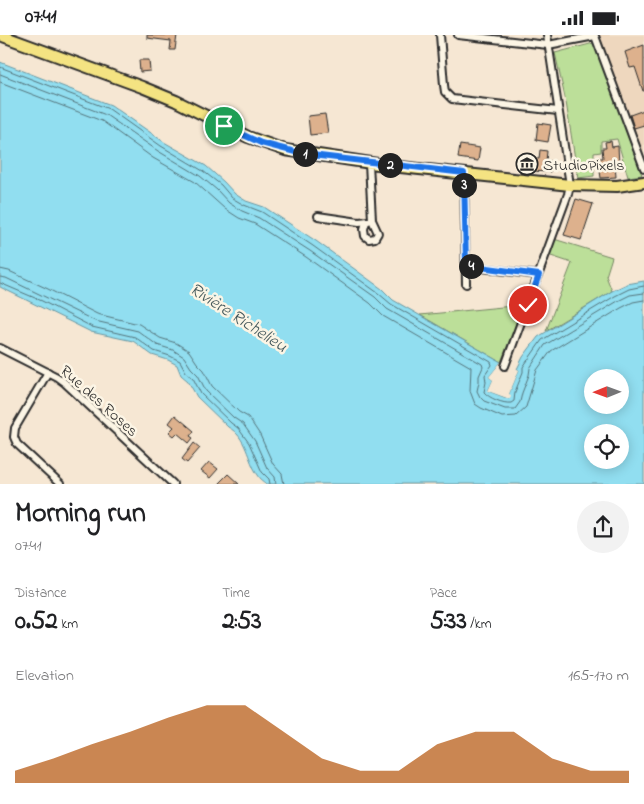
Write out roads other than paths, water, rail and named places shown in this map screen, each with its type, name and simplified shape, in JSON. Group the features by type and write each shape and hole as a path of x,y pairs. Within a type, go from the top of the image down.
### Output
{"main road":[{"path":"0,35 153,91 261,143 303,154 570,185 616,186 644,182"}],"street":[{"path":"440,35 445,92 452,99 558,111"},
{"path":"458,35 548,45 593,36 597,37 644,168"},
{"path":"505,367 570,185 546,35"},
{"path":"318,216 369,221 369,163"},
{"path":"464,173 466,284"},
{"path":"466,265 539,275"},
{"name":"Rue des Roses","path":"0,348 48,372 64,383 173,484"},
{"path":"48,372 15,428 14,437 17,444 60,484"}],"water":[{"name":"Rivière Richelieu","path":"0,62 111,105 164,142 206,166 235,194 246,201 264,207 316,241 382,289 393,300 501,362 489,377 493,380 488,391 509,399 509,394 519,370 517,369 523,357 538,337 612,291 627,284 644,281 644,484 267,484 254,469 239,437 197,397 188,381 181,375 177,365 152,355 133,341 91,332 0,287"}],"place":[{"name":"StudioPixels","path":"527,164"}]}
